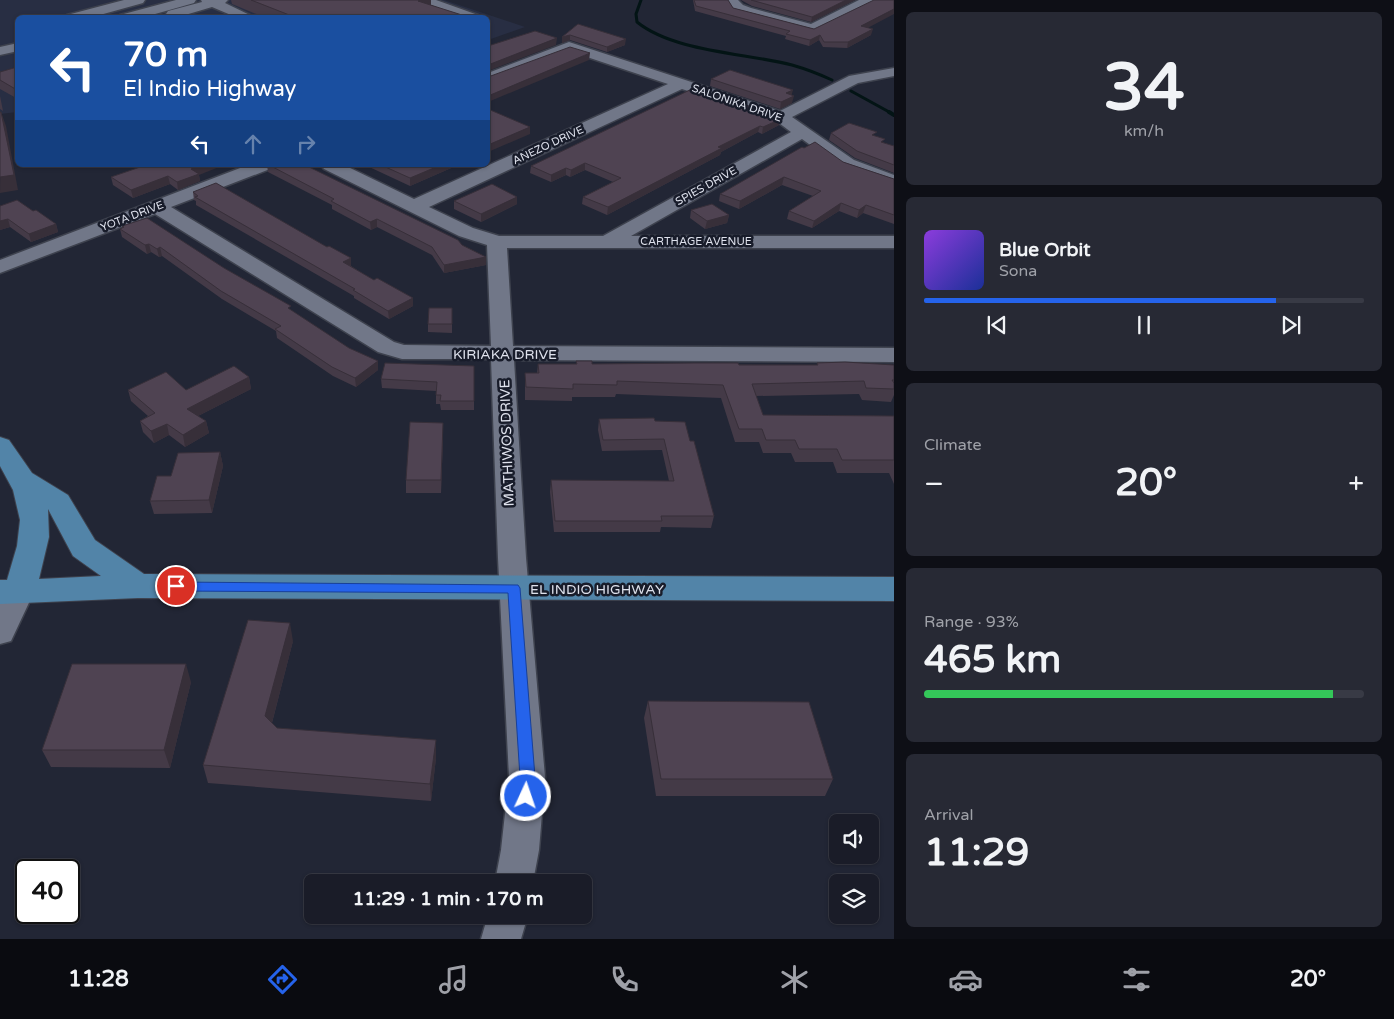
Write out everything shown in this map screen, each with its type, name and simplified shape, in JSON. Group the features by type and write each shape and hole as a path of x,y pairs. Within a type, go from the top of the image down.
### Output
{"main road":[{"path":"0,446 23,480 36,520 30,554 10,592"},
{"path":"23,480 58,502 84,548 138,586"},
{"name":"EL INDIO HIGHWAY","path":"10,592 138,586 894,590"}],"street":[{"path":"85,15 139,0"},
{"path":"136,15 190,0"},
{"path":"424,0 465,15"},
{"path":"732,0 738,8 746,11 813,29 869,0"},
{"path":"170,15 214,1 244,15"},
{"name":"SALONIKA DRIVE","path":"490,77 569,46 781,117 848,164 894,181"},
{"path":"0,51 15,48"},
{"path":"781,117 854,79 894,72"},
{"name":"ANEZO DRIVE","path":"414,206 681,84"},
{"name":"SPIES DRIVE","path":"609,241 803,132"},
{"name":"YOTA DRIVE","path":"0,268 259,167"},
{"path":"334,167 466,232 497,242"},
{"name":"KIRIAKA DRIVE","path":"157,207 386,347 402,352 894,355"},
{"name":"CARTHAGE AVENUE","path":"497,242 894,242"},
{"name":"MATHIWOS DRIVE","path":"497,242 514,588 527,777 520,850 516,874"},
{"path":"0,632 10,592"},
{"path":"501,939 505,924"}],"shaded area":[{"path":"0,0 444,0 489,15 15,15 15,112 0,114"},
{"path":"490,15 525,27 490,39"}],"building":[{"path":"251,0 422,0 418,1 462,15 289,15"},
{"path":"694,0 728,0 733,8 814,29 874,0 894,0 894,9 861,26 873,29 848,42 824,42 820,35 810,40 786,34 790,31 696,6"},
{"path":"751,0 846,0 812,17"},
{"path":"578,24 626,39 607,47 570,35 562,37"},
{"path":"535,31 557,38 490,64 490,45"},
{"path":"570,47 590,53 490,95 490,76"},
{"path":"15,68 15,89 0,80 0,72"},
{"path":"730,70 793,90 786,93 794,96 781,102 711,79"},
{"path":"694,88 776,115 781,119 763,127 760,126 718,147 722,148 608,207 583,197 621,178 585,163 571,170 566,168 551,175 531,166"},
{"path":"490,110 530,127 490,144"},
{"path":"0,112 14,175 0,177"},
{"path":"849,123 877,132 872,135 885,139 881,142 894,146 894,165 857,151 831,133"},
{"path":"815,142 843,162 894,179 894,215 866,205 859,210 841,203 814,221 789,211 821,191 784,177 740,201 720,194 802,147 804,148"},
{"path":"140,167 197,167 191,169 199,174 177,182 168,176 131,190 111,177"},
{"path":"273,167 309,167 458,240 462,245 486,257 444,265 432,247 377,219 370,222 331,201 334,199"},
{"path":"385,167 436,167 410,178"},
{"path":"216,183 327,247 329,246 351,258 343,262 374,280 377,278 413,298 388,311 353,290 355,289 195,197 198,196 193,192"},
{"path":"492,184 517,197 481,214 454,201"},
{"path":"17,200 56,224 29,234 8,219 0,221 0,206"},
{"path":"712,204 729,215 707,221 691,210"},
{"path":"147,218 224,268 291,306 288,308 349,348 378,361 355,378 332,367 275,329 281,326 221,291 160,247 157,249 149,244 145,245 120,229 124,227 122,226"},
{"path":"429,308 452,308 452,324 428,324"},
{"path":"576,361 592,361 592,364 738,363 739,365 818,365 817,363 845,362 894,365 894,380 892,380 894,389 866,388 864,381 752,384 763,415 894,416 894,460 842,460 837,449 799,449 795,440 766,440 762,429 739,429 723,385 617,381 617,385 573,384 573,389 526,387 525,373 539,373 538,364 577,364"},
{"path":"385,363 474,366 474,401 440,401 441,395 436,395 437,382 381,379"},
{"path":"234,366 249,377 187,409 206,421 183,435 167,424 151,431 140,421 155,413 128,390 166,372 186,390"},
{"path":"654,418 655,421 685,422 690,441 694,441 714,516 661,516 662,521 555,521 551,480 674,481 664,439 603,440 599,419"},
{"path":"410,422 443,423 441,480 406,480"},
{"path":"220,452 209,500 150,501 157,476 171,476 178,453"},
{"path":"248,620 290,623 265,716 277,728 436,740 430,784 203,765"},
{"path":"72,664 186,664 164,750 42,750"},
{"path":"648,701 809,702 833,779 661,779"}],"waterway":[{"path":"641,0 636,14 637,22 652,32 670,40 690,46 792,65 832,80"},
{"path":"851,91 891,113"},
{"path":"889,112 894,115"}],"route":[{"path":"176,586 514,588 527,777 526,796"}]}
